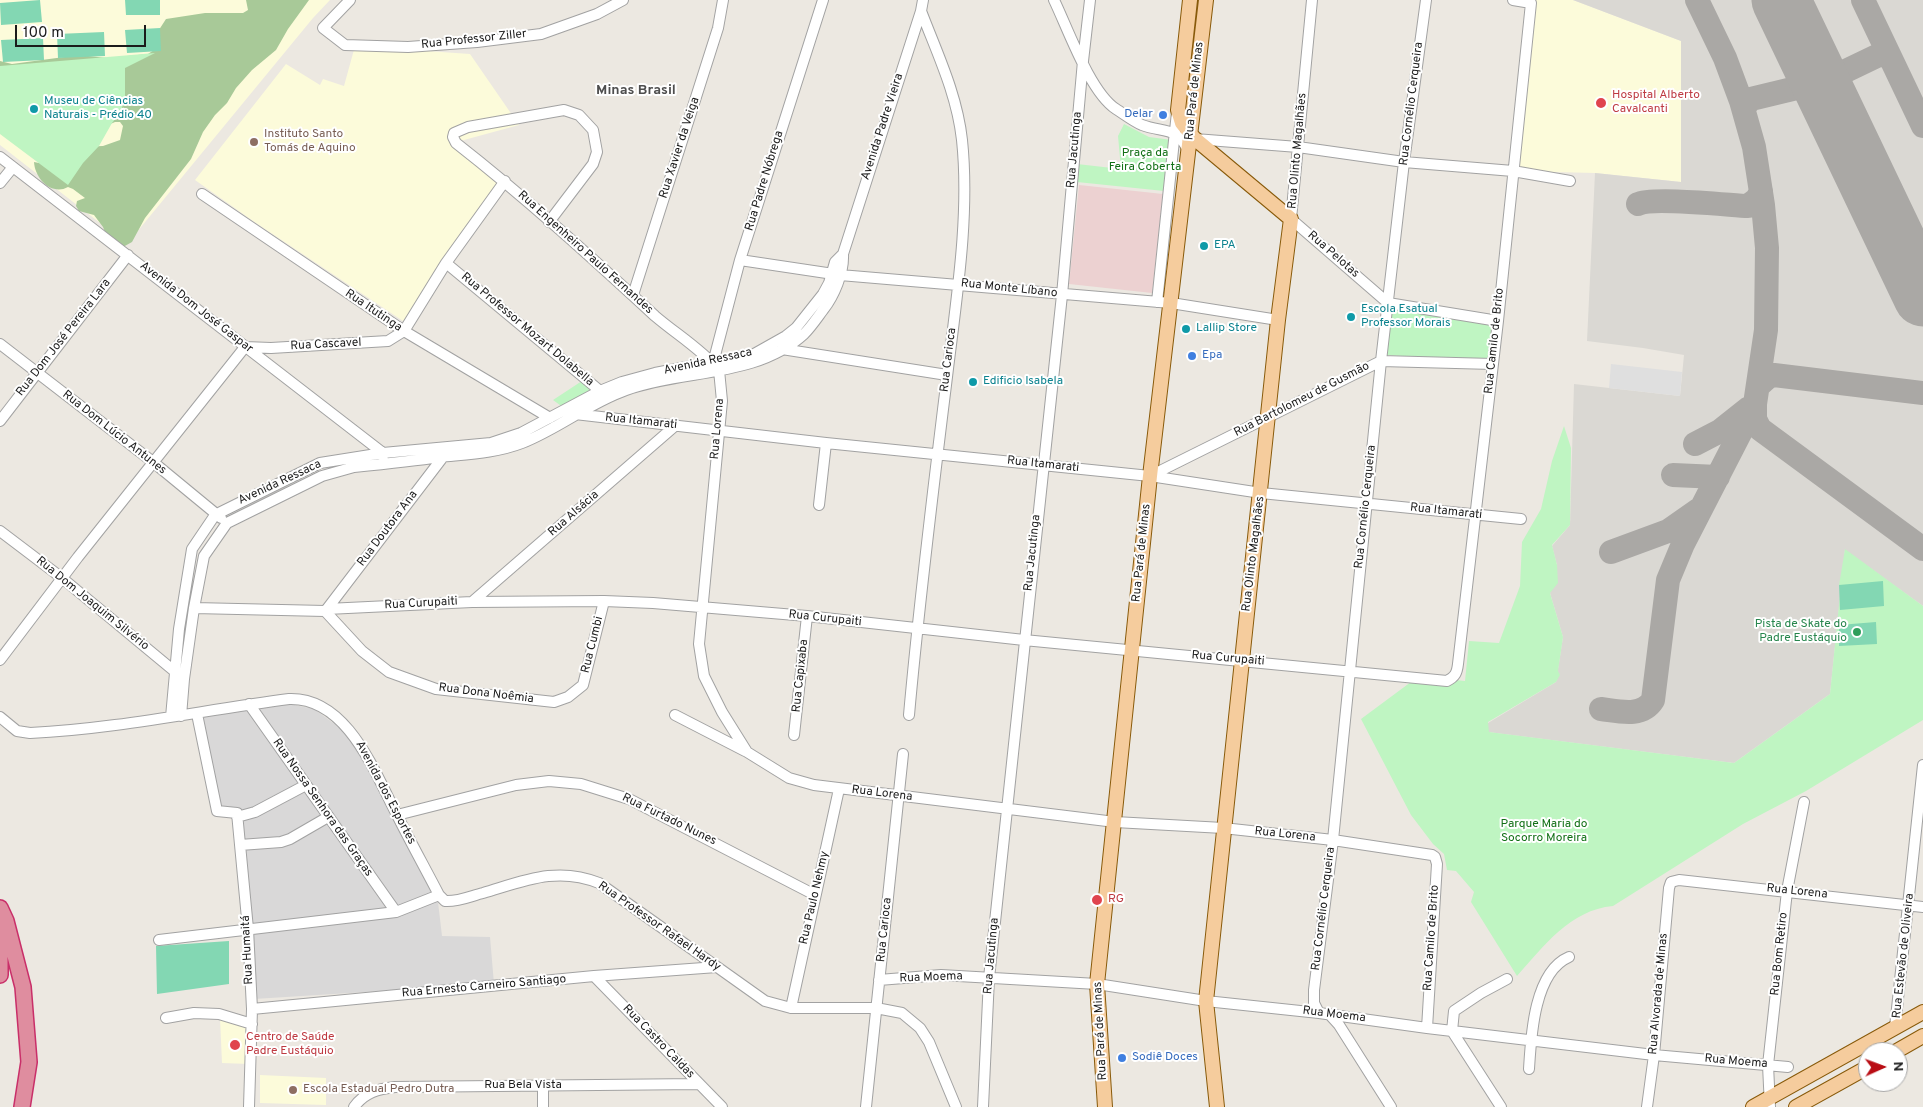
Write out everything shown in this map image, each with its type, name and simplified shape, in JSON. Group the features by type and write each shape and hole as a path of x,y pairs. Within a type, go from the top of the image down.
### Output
{"highway":[{"path":"0,908 6,921 21,977 24,997 30,1062 22,1107"},
{"path":"0,933 0,975"}],"main road":[{"name":"Rua Pará de Minas","path":"1178,110 1190,0"},
{"name":"Rua Pará de Minas","path":"1105,1107 1098,984 1150,476 1192,137 1206,0"},
{"name":"Rua Pelotas","path":"1178,110 1182,123 1192,137 1291,219"},
{"name":"Rua Olinto Magalhães","path":"1217,1107 1206,1001 1241,660 1261,493 1278,320 1291,219"},
{"path":"1753,1107 1770,1102 1923,1012"},
{"path":"1908,1045 1923,1036"},
{"path":"1796,1107 1858,1073"}],"street":[{"name":"Rua Professor Ziller","path":"350,0 323,28 345,45 408,46 477,42 541,34 597,14 623,0"},
{"name":"Rua Xavier da Veiga","path":"633,295 718,28 723,0"},
{"name":"Rua Padre Nóbrega","path":"716,366 740,260 823,0"},
{"name":"Avenida Padre Vieira","path":"843,254 923,0"},
{"path":"1054,0 1090,79 1113,107 1140,124 1175,133 1183,140 1189,152"},
{"name":"Rua Jacutinga","path":"983,1107 989,978 1062,295 1090,0"},
{"name":"Rua Olinto Magalhães","path":"1291,219 1312,0"},
{"name":"Rua Cornélio Cerqueira","path":"1324,1013 1314,1003 1314,990 1333,840 1381,361 1404,162 1426,0"},
{"name":"Rua Camilo de Brito","path":"1454,678 1457,673 1476,515 1531,3 1513,0"},
{"name":"Rua Carioca","path":"909,715 917,628 958,284 964,187 962,140 954,97 921,11"},
{"name":"Rua Engenheiro Paulo Fernandes","path":"549,222 593,164 596,152 593,130 579,115 564,110 468,127 454,133 453,137 456,143 505,181 549,222 674,332 716,366"},
{"name":"Rua Pará de Minas","path":"1157,302 1178,110"},
{"path":"1192,137 1298,147 1404,162 1513,171 1570,180"},
{"name":"Avenida Dom José Gaspar","path":"0,157 383,453"},
{"path":"0,183 13,167"},
{"path":"404,331 446,263 505,181"},
{"name":"Rua Itutinga","path":"202,194 404,331 550,418"},
{"name":"Rua Pelotas","path":"1291,219 1388,303"},
{"name":"Avenida Ressaca","path":"215,514 320,463 383,453 493,451 519,444 541,435 572,411 604,394 716,366 754,354 786,336 816,305 829,283 844,265 843,254"},
{"name":"Rua Dom José Pereira Lara","path":"0,421 128,255"},
{"name":"Rua Monte Líbano","path":"740,260 836,274 1172,303 1278,320"},
{"name":"Rua Professor Mozart Dolabella","path":"446,263 604,394"},
{"name":"Avenida Ressaca","path":"716,366 761,360 782,349 805,332 828,303 836,274"},
{"path":"1388,303 1498,321"},
{"name":"Rua Cascavel","path":"245,347 271,348 388,341 404,331"},
{"name":"Rua Dom Lúcio Antunes","path":"0,344 227,523"},
{"path":"0,660 152,462 245,347"},
{"path":"782,349 947,375"},
{"name":"Rua Bartolomeu de Gusmão","path":"1150,476 1381,361 1493,364"},
{"name":"Rua Lorena","path":"716,366 722,400 699,644 704,676 722,712 747,752 789,778 814,785 1114,822 1223,828 1428,853"},
{"name":"Avenida Ressaca","path":"176,717 182,698 194,608 204,556 227,523 322,476 354,468 385,464 491,442 521,433 550,418 572,411"},
{"name":"Rua Itamarati","path":"572,411 719,432 1150,476 1261,493 1521,519"},
{"name":"Rua Alsácia","path":"472,602 676,425"},
{"path":"819,505 826,443"},
{"name":"Rua Doutora Ana","path":"326,610 443,452"},
{"path":"383,453 385,464"},
{"path":"176,717 174,672 182,606 192,549 215,514"},
{"name":"Rua Dom Joaquim Silvério","path":"0,531 62,578 174,672 184,678"},
{"name":"Rua Curupaiti","path":"194,608 326,610 472,602 604,601 653,603 808,616 1131,651 1447,681 1454,678"},
{"name":"Rua Cumbi","path":"554,702 568,697 583,685 604,601"},
{"name":"Rua Dona Noêmia","path":"326,610 362,651 389,672 436,689 554,702"},
{"name":"Rua Capixaba","path":"794,735 808,616"},
{"path":"182,698 197,714 218,812 236,812 237,817 255,812 306,785"},
{"name":"Avenida dos Esportes","path":"0,717 17,731 39,732 176,717 290,699 315,704 330,712 350,731 365,751 439,895"},
{"name":"Rua Nossa Senhora das Graças","path":"249,704 396,912"},
{"path":"675,715 747,752"},
{"name":"Rua Carioca","path":"866,1107 903,754"},
{"name":"Rua Estevão de Oliveira","path":"1896,1027 1923,765"},
{"name":"Rua Furtado Nunes","path":"397,815 516,785 550,781 581,784 629,799 815,895"},
{"name":"Rua Paulo Nehmy","path":"791,1008 839,788"},
{"name":"Rua Bom Retiro","path":"1770,1102 1768,1065 1787,891 1804,802"},
{"name":"Rua Humaitá","path":"237,817 248,928 252,1009 249,1107"},
{"path":"240,844 282,842 328,817"},
{"name":"Rua Camilo de Brito","path":"1427,1028 1437,864 1435,857 1428,853"},
{"name":"Rua Professor Rafael Hardy","path":"439,895 445,900 452,901 549,874 570,875 590,879 599,883 765,1001 791,1008 876,1008 902,1013 920,1028 956,1107"},
{"name":"Rua Lorena","path":"1671,882 1679,880 1923,907"},
{"name":"Rua Alvorada de Minas","path":"1647,1107 1671,882"},
{"path":"159,940 396,912 439,895"},
{"path":"1529,1069 1531,1040 1538,999 1551,970 1562,960 1569,957"},
{"name":"Rua Ernesto Carneiro Santiago","path":"252,1009 594,976 717,968"},
{"name":"Rua Moema","path":"879,980 941,975 1098,984 1206,1001 1324,1013 1427,1028 1654,1055 1788,1067"},
{"name":"Rua Castro Caldas","path":"594,976 722,1107"},
{"path":"1500,1107 1452,1031 1454,1011 1507,979"},
{"path":"166,1018 194,1013 219,1014 252,1024"},
{"path":"1324,1013 1339,1025 1391,1107"},
{"name":"Rua Bela Vista","path":"354,1107 360,1099 376,1090 395,1087 699,1084"},
{"path":"543,1086 543,1107"}],"shaded area":[{"path":"0,0 330,0 313,18 127,244 0,145"},
{"name":"Hospital Alberto Cavalcanti","path":"1533,0 1573,0 1681,41 1681,182 1595,173 1513,171"},
{"path":"1573,0 1923,0 1923,606 1845,550 1830,694 1734,763 1488,732 1488,723 1556,682 1563,637 1550,593 1557,565 1552,546 1570,525 1574,384 1680,396 1684,355 1587,341 1595,173 1681,182 1681,41"},
{"path":"355,46 470,54 519,125 453,143 502,179 406,323 195,180 286,64 320,85 323,79 344,86"},
{"path":"1079,185 1163,194 1152,293 1069,284"},
{"path":"1611,364 1682,372 1680,396 1609,388"},
{"path":"275,701 314,709 347,733 367,759 412,844 438,902 442,936 490,937 494,984 254,999 239,810 218,810 200,713"},
{"name":"Centro de Saúde Padre Eustáquio","path":"220,1018 249,1026 249,1064 222,1063"},
{"name":"Escola Estadual Pedro Dutra","path":"260,1075 326,1078 326,1105 260,1103"}],"green space":[{"path":"40,0 42,22 1,25 0,3"},
{"path":"125,0 160,0 160,15 126,15"},
{"path":"246,0 309,0 288,29 276,50 252,70 236,88 227,103 215,115 203,132 191,159 145,218 132,242 123,247 107,237 103,227 94,215 79,211 76,206 77,201 85,198 68,187 62,189 50,188 37,174 34,162 39,163 77,147 103,146 120,140 123,126 120,122 115,122 106,126 0,70 0,61 12,64 79,55 107,58 148,54 154,50 155,36 166,19 205,13 243,13 248,10"},
{"path":"160,28 161,51 127,53 125,30"},
{"path":"104,32 105,56 58,58 57,34"},
{"path":"43,38 44,60 3,62 1,40"},
{"path":"155,53 125,68 125,96 121,112 112,123 99,146 83,163 68,185 0,134 0,66"},
{"name":"Praça da Feira Coberta","path":"1124,124 1149,137 1172,140 1164,191 1077,182 1077,164 1121,169 1118,136"},
{"path":"1390,307 1493,324 1490,361 1385,355"},
{"path":"585,379 599,388 564,408 553,400"},
{"name":"Parque Maria do Socorro Moreira","path":"1564,426 1571,448 1570,525 1552,545 1557,565 1558,583 1550,593 1563,637 1558,671 1560,675 1556,682 1488,722 1489,732 1734,763 1830,694 1841,585 1839,585 1845,549 1923,606 1923,720 1806,791 1743,824 1613,906 1584,914 1571,922 1548,942 1517,976 1471,902 1474,892 1456,871 1447,870 1444,854 1433,844 1411,815 1361,719 1419,676 1465,681 1469,641 1499,643 1520,586 1522,542 1541,509 1552,461"},
{"path":"1883,581 1884,606 1840,610 1839,585"},
{"name":"Pista de Skate do Padre Eustáquio","path":"1876,622 1877,644 1839,646 1839,625"},
{"path":"229,941 229,984 157,994 156,946"}],"taxiway":[{"path":"1601,709 1622,712 1636,711 1648,706 1653,700 1668,580 1683,544 1755,404 1766,330 1767,248 1763,205 1754,147 1741,101 1725,58 1697,0"},
{"path":"1863,0 1923,126"},
{"path":"1826,94 1831,78 1881,54 1890,58"},
{"path":"1743,108 1751,99 1809,85 1824,90"},
{"path":"1638,204 1674,201 1748,206 1757,199 1761,191"},
{"path":"1758,386 1768,377 1774,375 1923,393"},
{"path":"1755,404 1755,419 1760,429 1923,549"},
{"path":"1695,444 1720,431 1749,408"},
{"path":"1673,475 1718,477"},
{"path":"1611,552 1668,531 1698,510"}],"runway":[{"path":"1781,0 1923,297"}],"place":[{"name":"Hospital Alberto Cavalcanti","path":"1601,103"},
{"name":"Museu de Ciências Naturais - Prédio 40","path":"34,109"},
{"name":"Delar","path":"1163,115"},
{"name":"Instituto Santo Tomás de Aquino","path":"254,142"},
{"name":"EPA","path":"1204,246"},
{"name":"Escola Esatual Professor Morais","path":"1351,317"},
{"name":"Lallip Store","path":"1186,329"},
{"name":"Epa","path":"1192,356"},
{"name":"Edificio Isabela","path":"973,382"},
{"name":"Pista de Skate do Padre Eustáquio","path":"1857,632"},
{"name":"RG","path":"1097,900"},
{"name":"Centro de Saúde Padre Eustáquio","path":"235,1045"},
{"name":"Sodiê Doces","path":"1122,1058"},
{"name":"Escola Estadual Pedro Dutra","path":"293,1090"}],"district":[{"name":"Minas Brasil","path":"636,91"}]}
